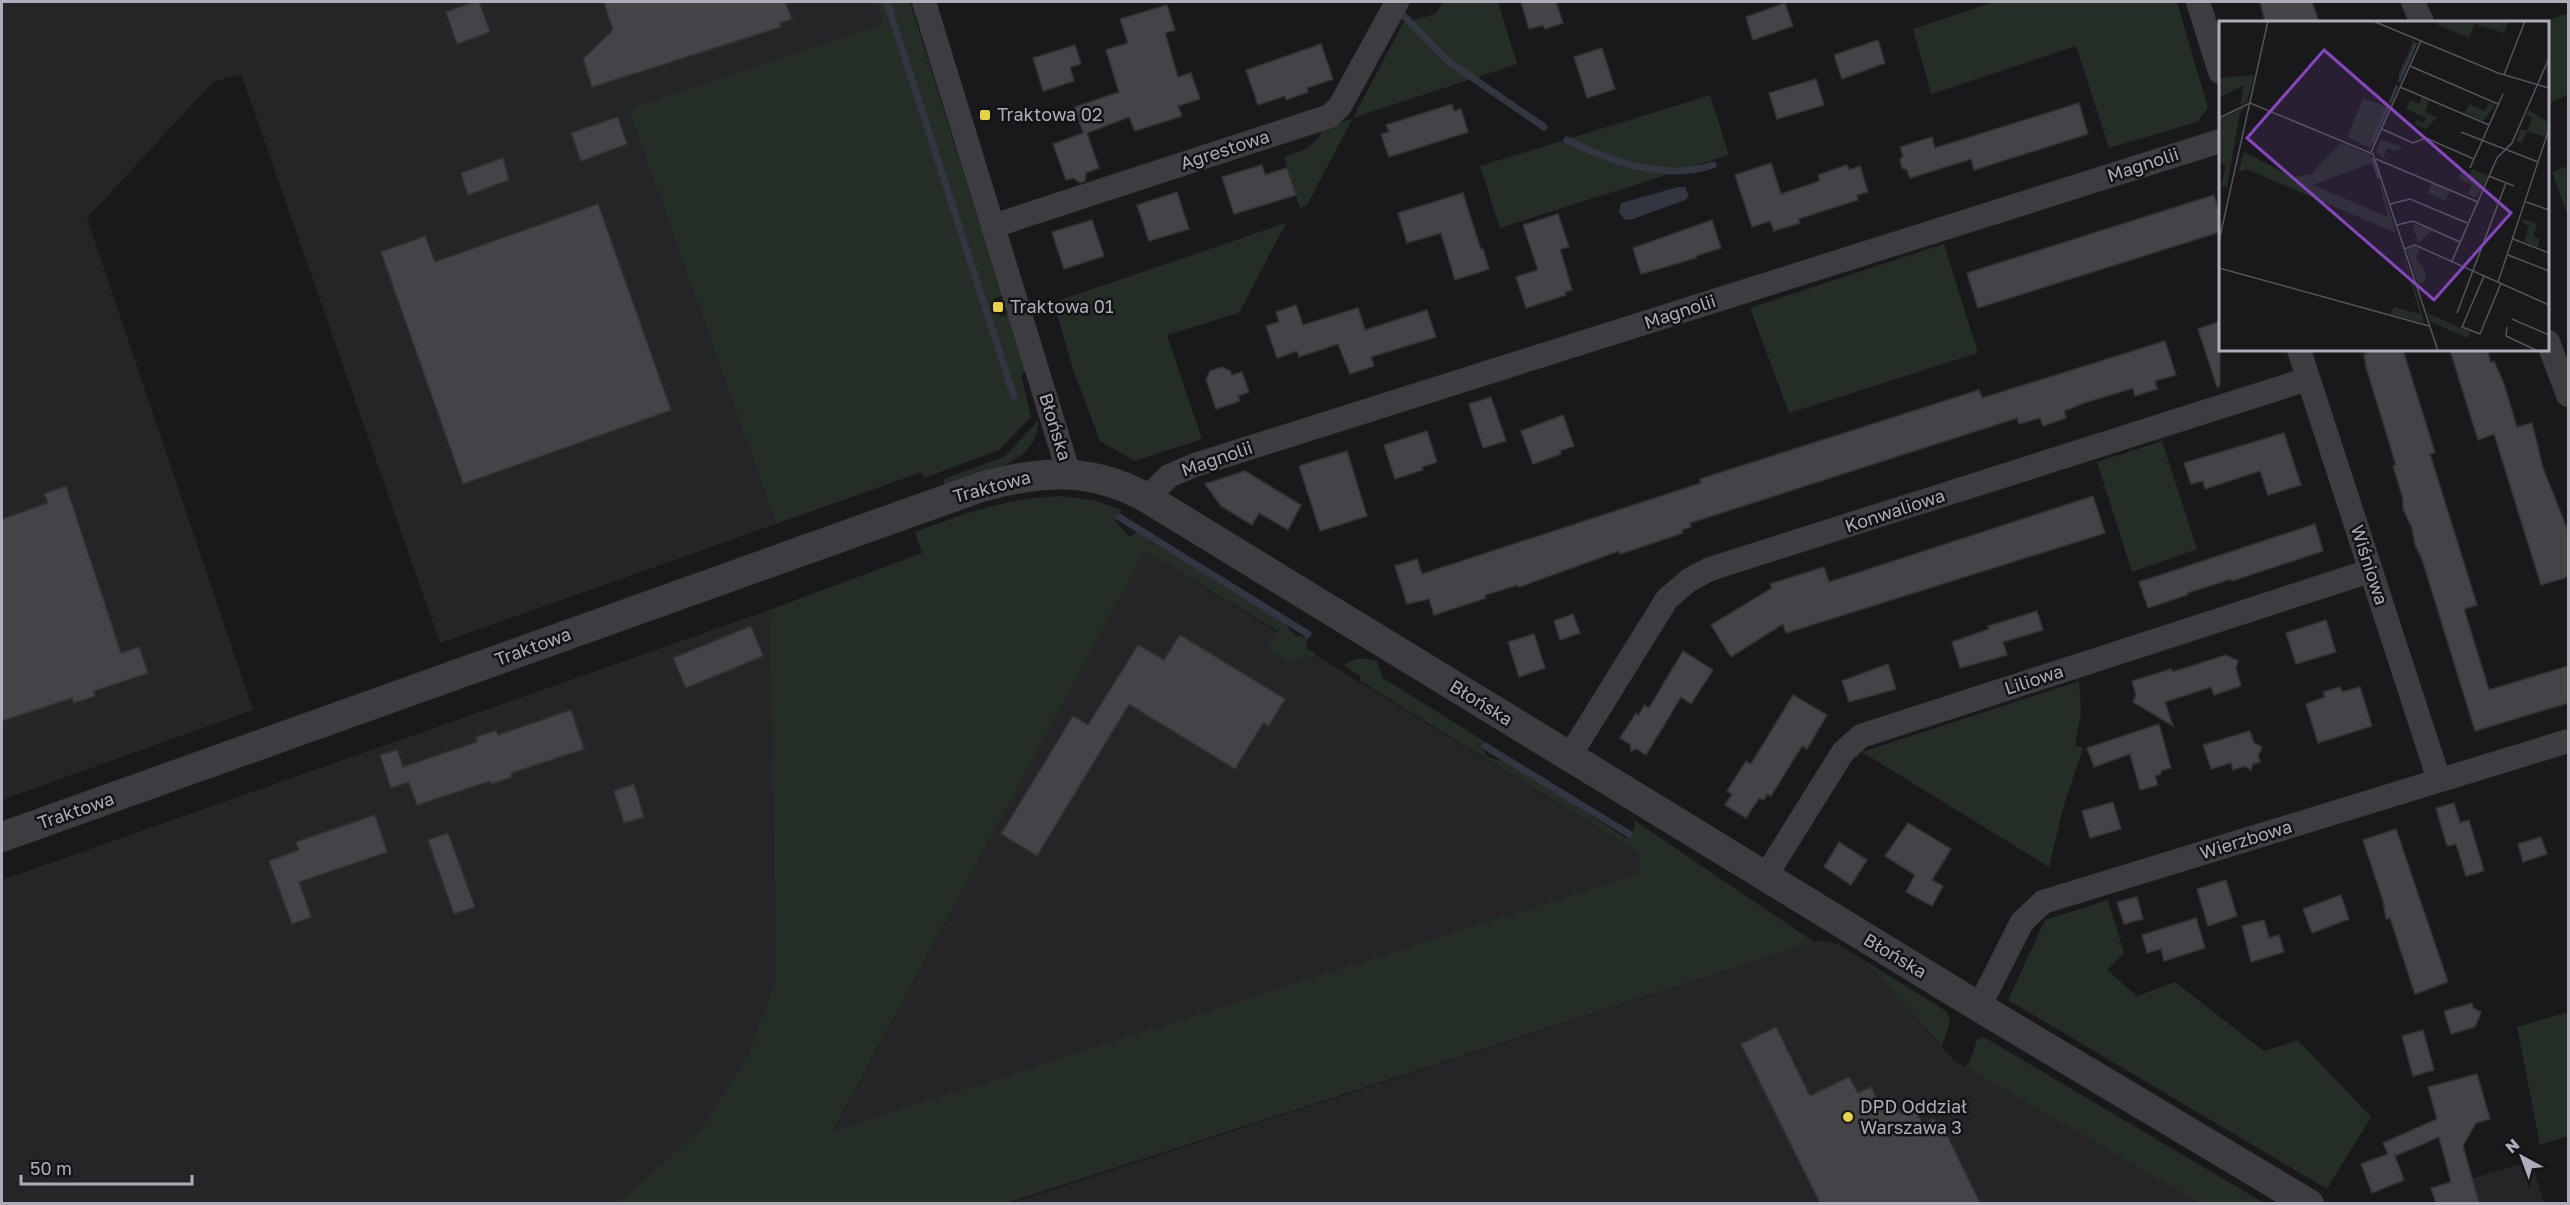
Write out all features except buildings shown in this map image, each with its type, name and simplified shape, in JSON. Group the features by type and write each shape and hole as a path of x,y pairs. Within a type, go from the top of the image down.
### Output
{"street":[{"name":"Błońska","path":"924,2 1069,474 1116,482 1147,498 1979,1007 2309,1203"},
{"name":"Agrestowa","path":"993,226 1330,116 1340,106 1397,2"},
{"path":"2198,2 2219,69"},
{"path":"2413,2 2422,21"},
{"name":"Magnolii","path":"1147,498 1169,476 1195,465 2219,141"},
{"path":"2549,347 2568,395"},
{"name":"Wiśniowa","path":"2299,351 2439,780"},
{"name":"Konwaliowa","path":"1569,757 1667,599 1689,579 1710,569 2307,379"},
{"name":"Traktowa","path":"2,837 226,759 942,500 1028,475 1069,474"},
{"name":"Liliowa","path":"1765,877 1843,752 1862,736 2370,571"},
{"name":"Wierzbowa","path":"1979,1007 2022,922 2043,902 2568,741"}],"shaded area":[{"path":"2,2 876,2 883,24 628,108 776,524 440,643 241,74 213,82 87,218 253,710 2,800"},
{"path":"876,2 908,2 911,5 1002,296 994,299 1000,317 1008,314 1026,370 1021,375 1031,417 999,450 924,478 922,472 776,524 628,108 883,24"},
{"path":"1443,2 1498,2 1517,64 1353,118 1403,23 1436,14"},
{"path":"1994,2 2177,2 2208,108 2197,122 2109,148 2076,46 1931,94 1913,29"},
{"path":"2568,13 2568,95 2549,104 2549,21 2546,21"},
{"path":"1710,95 1729,155 1500,228 1480,166"},
{"path":"1353,118 1307,205 1300,208 1284,157 1312,144 1323,129"},
{"path":"2568,166 2568,217 2552,172"},
{"path":"1685,187 1689,196 1685,200 1633,219 1625,220 1619,212 1621,203"},
{"path":"1286,223 1239,313 1167,335 1202,439 1135,461 1100,441 1072,367 1054,302"},
{"path":"1944,244 1978,353 1789,413 1750,308"},
{"path":"1038,421 1036,436 1029,448 1018,458 989,472 945,487 943,479 1004,457"},
{"path":"2162,441 2197,549 2132,572 2097,462"},
{"path":"1062,496 1096,501 1122,510 1115,520 1129,537 1138,532 1288,624 1288,628 1296,636 1308,637 1306,648 1316,654 1295,661 1280,657 1266,648 1278,631 1145,551 833,1131 1640,873 1639,853 1360,681 1360,676 1344,666 1355,659 1364,658 1377,661 1383,678 1484,741 1482,748 1488,757 1500,761 1502,757 1627,839 1635,827 1634,820 1814,942 1007,1203 609,1203 623,1199 702,1127 749,1053 776,976 769,610 922,553 915,532 1004,503"},
{"path":"1145,551 1639,853 1640,873 833,1132"},
{"path":"769,610 776,976 749,1053 702,1127 623,1199 609,1204 2,1204 2,880"},
{"path":"2079,681 2081,714 2075,745 2083,748 2063,808 2049,867 1862,752"},
{"path":"2108,900 2124,953 2107,970 2137,996 2175,982 2264,1051 2298,1040 2371,1117 2327,1189 2008,1000 2045,920"},
{"path":"1821,940 1839,945 1862,959 1955,1061 2198,1203 1008,1204"},
{"path":"1862,959 1946,1011 1950,1021 1942,1046"},
{"path":"2568,1012 2568,1136 2540,1145 2517,1027"},
{"path":"1984,1037 2264,1203 2198,1203 1965,1067 1970,1061 1977,1040"},
{"path":"2531,1161 2544,1203 2448,1203 2443,1187"}],"waterway":[{"path":"887,2 1014,397"},
{"path":"1402,14 1448,61 1544,127"},
{"path":"1567,140 1620,162 1639,167 1676,171 1713,165"},
{"path":"1119,517 1308,634"},
{"path":"1485,746 1629,834"}],"place":[{"name":"Traktowa 02","path":"985,115"},
{"name":"Traktowa 01","path":"998,307"},
{"name":"DPD Oddział Warszawa 3","path":"1848,1117"}]}
